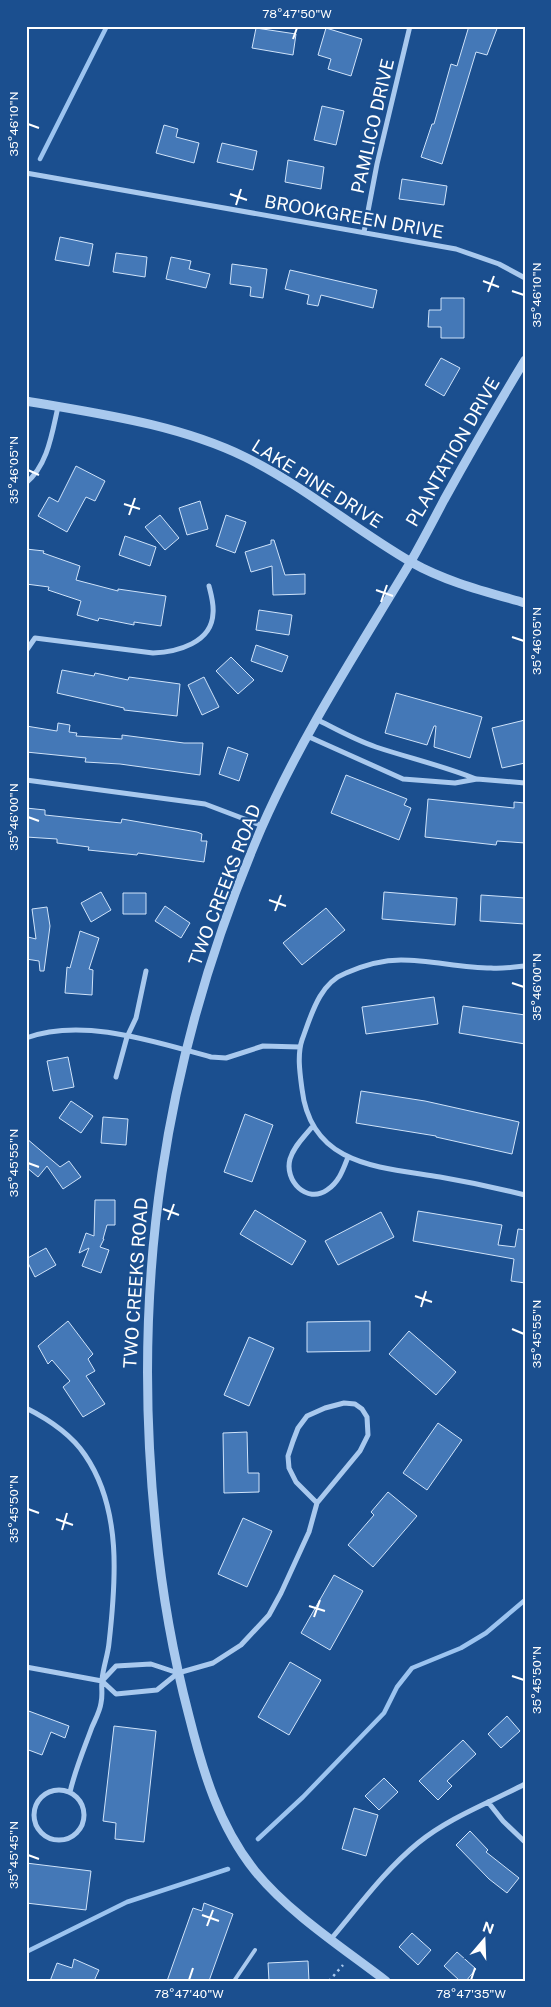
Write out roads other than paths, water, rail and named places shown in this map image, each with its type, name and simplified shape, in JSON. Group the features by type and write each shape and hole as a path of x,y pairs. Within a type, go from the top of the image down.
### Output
{"street":[{"name":"PAMLICO DRIVE","path":"364,232 377,164 410,26"},
{"name":"BROOKGREEN DRIVE","path":"26,173 456,249 499,264 525,278"},
{"name":"PLANTATION DRIVE","path":"411,562 469,455 525,360"},
{"name":"LAKE PINE DRIVE","path":"26,401 120,417 181,433 245,457 297,486 426,570 480,590 525,603"},
{"path":"26,483 33,478 48,451 58,407"},
{"name":"TWO CREEKS ROAD","path":"386,1981 271,1888 256,1872 235,1844 206,1779 178,1673 159,1563 151,1487 146,1390 147,1308 158,1194 174,1100 185,1050 223,929 262,826 307,736 341,675 411,562"},
{"path":"26,651 35,638 153,653 168,653 183,649 206,633 212,620 213,611 209,586"},
{"path":"316,720 350,737 376,747 454,770 477,779"},
{"path":"307,736 403,779 455,783 477,779 525,783"},
{"path":"26,780 205,804 262,826"},
{"path":"525,966 490,968 400,960 374,964 344,973 332,981 321,994 300,1047 306,1113 312,1127 330,1146 348,1157 379,1168 483,1184 525,1195"},
{"path":"116,1077 127,1036 136,1018 146,971"},
{"path":"26,1038 62,1029 98,1031 127,1036 211,1057 226,1058 263,1046 300,1047"},
{"path":"312,1127 297,1144 290,1159 289,1174 293,1183 306,1192 316,1194 326,1191 342,1174 348,1157"},
{"path":"26,1667 102,1681 116,1694 157,1690 178,1673 213,1663 229,1654 252,1635 269,1615 309,1532 317,1503 360,1451 368,1435 367,1417 356,1404 344,1403 325,1408 307,1416 298,1428 293,1440 288,1456 289,1468 296,1482 317,1503"},
{"path":"26,1408 71,1438 80,1448 92,1466 104,1498 110,1523 114,1570 109,1644 102,1681 101,1704 74,1774 70,1792"},
{"path":"102,1681 116,1666 151,1664 178,1673"},
{"path":"331,1938 385,1876 419,1842 468,1811 525,1784"},
{"path":"53,1790 70,1792 80,1801 83,1808 83,1822 80,1829 75,1834 61,1840 45,1836 35,1823 34,1814 39,1799 45,1793 53,1790"},
{"path":"488,1802 525,1842"}],"lane":[{"path":"234,1981 254,1950"}],"waterway":[{"path":"40,159 107,26"},
{"path":"258,1839 303,1797 384,1713 397,1687 412,1668 461,1648 486,1633 525,1600"},
{"path":"26,1952 127,1902 228,1869"}]}
